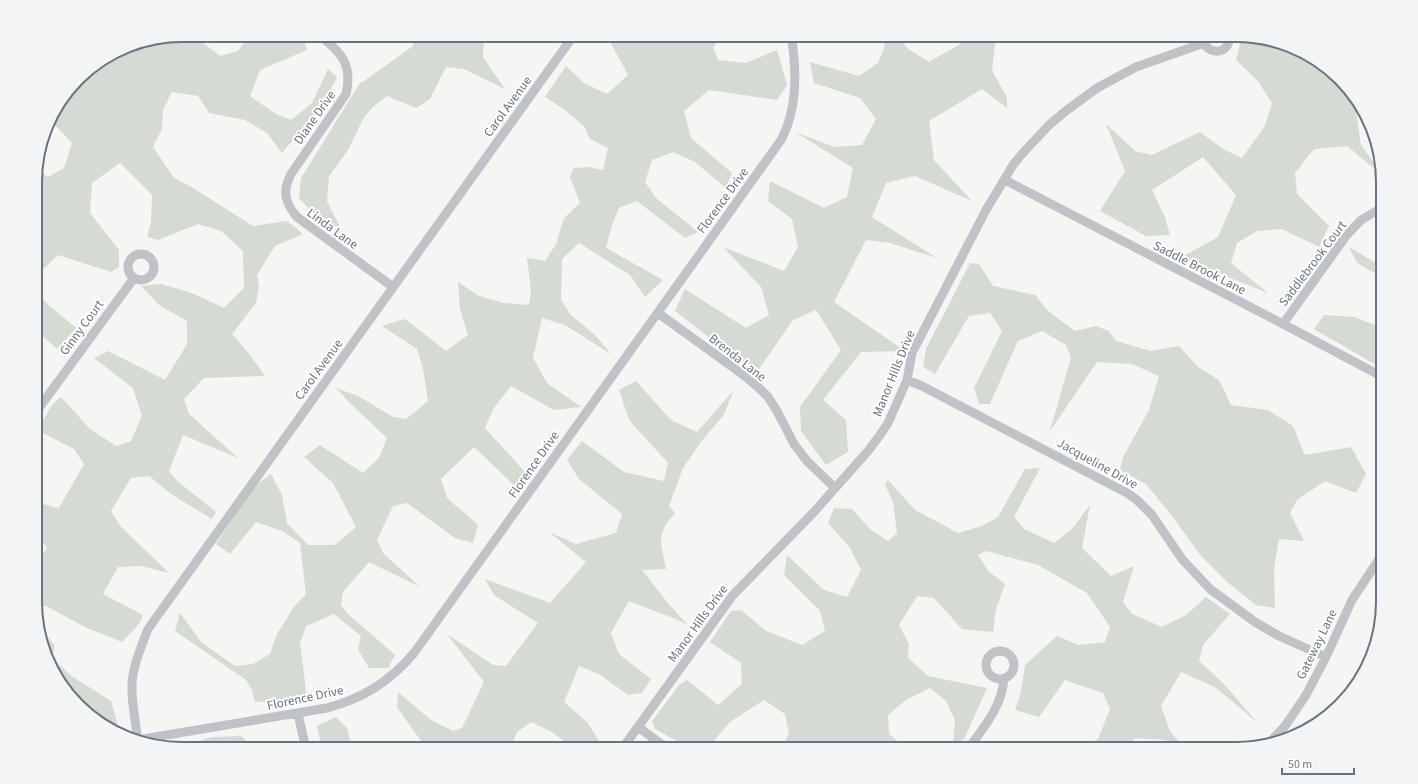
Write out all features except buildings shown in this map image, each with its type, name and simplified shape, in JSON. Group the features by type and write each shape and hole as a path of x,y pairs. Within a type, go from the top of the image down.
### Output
{"street":[{"name":"Diane Drive","path":"291,174 346,94 349,74 343,57 328,42"},
{"name":"Carol Avenue","path":"138,735 132,689 135,666 148,629 569,42"},
{"name":"Florence Drive","path":"150,738 298,714 346,703 363,695 390,677 403,665 418,647 548,464 658,313 768,159 787,129 793,100 796,69 792,42"},
{"name":"Manor Hills Drive","path":"627,742 733,595 813,513 868,451 880,435 888,423 907,380 912,353 986,210 1013,165 1036,138 1067,110 1097,88 1136,67 1196,42"},
{"name":"Manor Hills Drive","path":"1205,42 1209,49 1213,51 1221,50 1228,42"},
{"name":"Linda Lane","path":"291,174 287,180 285,190 290,210 297,217 393,287"},
{"name":"Saddle Brook Lane","path":"1004,180 1283,324 1376,374"},
{"name":"Saddlebrook Court","path":"1283,324 1346,236 1361,220 1376,211"},
{"name":"Ginny Court","path":"42,404 134,278"},
{"name":"Brenda Lane","path":"658,313 745,376 760,389 768,397 777,411 794,444 807,461 835,488"},
{"name":"Jacqueline Drive","path":"907,380 922,386 1127,493 1137,500 1152,515 1182,559 1210,588 1255,622 1273,633 1326,657"},
{"name":"Gateway Lane","path":"1275,736 1296,711 1326,657 1352,600 1376,564"},
{"path":"973,742 994,711 1004,690 1004,679"},
{"path":"298,714 304,742"},
{"path":"638,727 658,742"}],"shaded area":[{"path":"203,42 220,56 238,51 245,42 305,42 307,50 260,70 250,96 276,114 291,120 312,103 328,69 337,77 322,105 282,153 267,133 245,120 209,113 198,96 172,92 163,110 162,129 153,147 174,178 193,188 253,226 287,221 303,234 275,246 257,275 259,287 256,303 232,334 265,376 204,378 184,399 189,414 238,458 183,435 169,471 176,480 216,512 212,519 171,494 149,476 131,478 111,511 121,527 169,573 141,566 118,567 103,594 143,615 139,624 122,642 87,628 44,605 42,609 42,556 47,547 42,542 42,502 46,505 59,508 84,464 74,449 42,433 42,422 52,405 61,397 90,429 116,446 131,441 142,416 133,388 94,358 108,351 165,380 187,344 187,321 159,305 141,286 161,284 192,293 224,308 244,288 243,251 221,231 198,224 158,240 147,237 151,222 152,195 120,163 92,183 90,213 119,250 119,267 111,272 58,255 42,270 42,173 48,177 64,168 72,143 54,124 71,97 97,71 120,56 137,49 164,43"},
{"path":"414,42 484,42 483,57 505,89 464,69 446,67 430,99 416,108 387,96 374,106 364,117 348,150 329,176 327,201 341,229 312,212 299,198 301,178 360,83 413,46"},
{"path":"610,42 717,42 713,48 718,60 746,63 777,50 787,85 777,100 709,90 684,111 691,138 732,173 726,188 695,162 673,152 652,160 645,182 656,198 698,232 685,238 637,201 619,208 612,225 606,248 663,280 645,297 630,275 579,243 562,259 561,300 571,315 595,335 611,354 565,325 542,318 533,358 547,383 581,407 554,410 511,386 493,409 485,428 525,472 517,488 474,447 441,479 447,498 478,525 473,543 455,538 407,503 393,506 377,540 383,553 420,587 369,562 343,592 341,605 347,613 395,655 388,668 369,668 358,649 361,636 334,614 306,626 300,643 307,698 255,702 252,690 246,680 175,631 180,613 202,643 235,666 253,664 270,654 277,634 294,607 306,594 300,543 282,531 256,522 230,554 216,544 252,488 271,474 282,495 287,523 308,545 335,545 356,527 333,483 304,457 320,445 363,473 379,458 387,438 336,388 358,396 393,417 406,419 428,401 423,368 417,349 382,326 405,319 446,351 468,335 460,309 458,282 479,296 504,303 529,305 531,290 527,258 545,261 556,244 564,218 580,203 570,177 574,168 588,167 603,170 608,148 590,139 584,126 565,110 545,97 566,66 584,83 607,94 628,75"},
{"path":"883,42 903,42 907,48 929,62 964,42 995,42 992,71 1007,97 1007,108 982,89 929,121 934,160 972,201 915,176 886,183 872,217 937,258 890,243 866,240 834,302 905,351 861,352 823,400 846,420 848,452 826,465 801,431 800,407 841,350 816,310 793,320 759,369 742,363 675,311 685,289 746,328 769,315 761,287 723,247 784,271 798,247 792,219 768,201 770,181 824,208 847,197 853,168 795,132 834,147 862,145 876,119 860,98 814,83 810,62 859,76 878,63 885,46"},
{"path":"1240,42 1254,43 1281,49 1298,56 1314,66 1341,90 1356,110 1361,145 1375,164 1375,170 1347,146 1314,149 1295,173 1297,194 1329,226 1319,247 1282,229 1257,231 1237,243 1231,263 1268,293 1180,258 1218,237 1236,195 1203,157 1152,190 1165,217 1170,235 1146,236 1100,211 1125,171 1106,124 1135,151 1152,155 1200,132 1223,149 1242,158 1265,126 1272,103 1257,80 1236,60"},
{"path":"1349,247 1376,263 1376,274 1357,263"},
{"path":"970,263 979,264 993,286 1035,295 1048,311 1075,331 1096,326 1109,331 1116,341 1151,351 1179,346 1198,367 1219,380 1231,405 1268,410 1293,426 1305,455 1351,447 1366,474 1356,493 1325,481 1297,500 1290,513 1304,541 1279,539 1274,569 1275,608 1256,605 1226,581 1201,556 1172,516 1146,484 1120,470 1123,457 1149,410 1159,376 1132,364 1097,362 1050,431 1071,357 1066,345 1042,331 1018,341 990,404 979,404 974,388 1002,331 990,313 969,316 935,374 923,367 926,349"},
{"path":"42,296 45,302 76,328 57,349 42,335"},
{"path":"1324,315 1354,317 1376,325 1376,365 1314,329"},
{"path":"636,381 671,420 697,432 734,390 723,416 700,443 683,468 669,506 675,513 662,533 661,545 666,569 642,570 671,607 688,625 629,601 611,633 619,654 651,679 642,693 628,695 599,674 579,666 564,702 588,723 599,742 565,742 552,732 531,722 517,732 513,742 422,742 397,707 398,692 431,720 453,731 462,728 484,682 447,634 493,665 506,666 538,623 494,595 485,579 550,603 586,562 549,532 576,544 616,533 622,514 579,479 567,460 582,441 624,472 664,481 668,463 629,420 619,390"},
{"path":"1040,468 1014,517 1024,529 1054,543 1071,530 1090,505 1082,548 1111,576 1134,566 1123,602 1132,614 1162,627 1186,615 1206,597 1230,614 1203,645 1199,661 1223,683 1258,723 1215,687 1181,672 1161,706 1170,731 1179,742 1134,738 1133,742 1091,742 1098,739 1110,709 1103,693 1065,680 1039,717 1015,710 1021,692 1025,665 1057,636 1079,645 1105,642 1110,627 1087,593 1038,565 986,551 978,555 988,571 1005,584 996,609 993,632 962,629 934,598 917,596 899,625 909,644 908,658 928,676 987,688 964,739 958,742 953,742 955,720 946,701 930,688 906,700 888,715 889,734 899,742 785,742 789,734 785,714 764,700 730,722 713,742 678,742 655,729 652,721 680,684 687,680 718,705 742,684 741,663 710,642 731,611 741,610 766,631 802,645 825,631 820,611 784,575 787,555 824,590 847,597 861,570 850,548 828,523 834,508 852,509 870,529 888,541 897,533 893,502 885,485 888,480 915,510 958,533 982,526 998,517 1025,469"},
{"path":"46,636 55,646 53,655"},
{"path":"55,660 70,675 111,701 118,726 104,718 77,694 61,672"},
{"path":"336,717 347,728 350,742 320,742 317,726"},
{"path":"241,736 248,742 195,742 212,737"}]}
